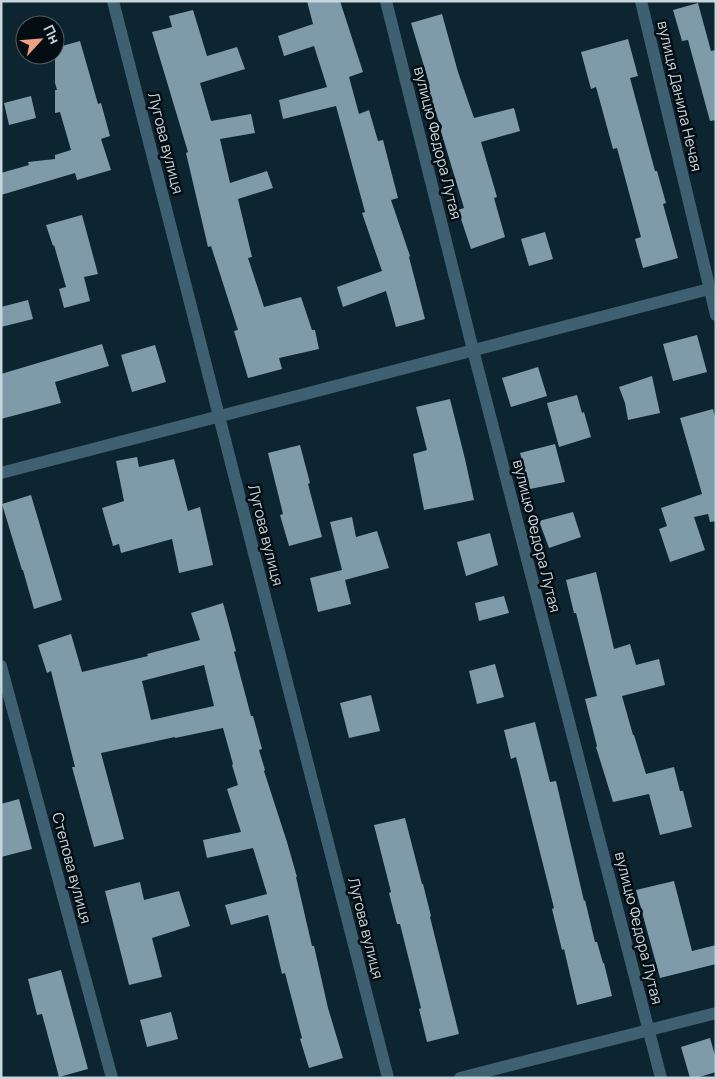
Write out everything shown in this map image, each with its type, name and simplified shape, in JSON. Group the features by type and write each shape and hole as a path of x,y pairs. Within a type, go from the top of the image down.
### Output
{"street":[{"name":"Лугова вулиця","path":"113,1 388,1078"},
{"name":"вулицю Федора Лутая","path":"386,1 473,350 660,1078"},
{"name":"вулиця Данила Нечая","path":"641,1 716,315"},
{"path":"1,473 709,289"},
{"name":"Степова вулиця","path":"1,666 112,1078"},
{"path":"460,1078 716,1013"}],"building":[{"path":"307,1 340,1 363,72 349,77 359,114 369,110 378,141 383,140 398,198 391,200 410,256 425,319 396,327 386,291 343,307 337,287 382,271 362,213 365,212 336,106 283,119 279,100 327,87 314,46 284,56 278,36 313,24"},
{"path":"698,3 711,51 716,50 716,120 710,121 688,40 682,41 673,10"},
{"path":"193,10 207,56 237,47 245,69 200,83 211,121 251,114 255,133 220,139 230,183 267,171 273,188 238,199 252,257 248,258 264,307 301,297 312,330 315,330 319,349 279,358 282,369 248,378 234,331 238,330 211,246 208,247 186,153 188,152 152,32 172,27 169,16"},
{"path":"442,14 458,72 474,118 514,108 520,131 481,142 497,197 494,198 505,237 471,249 458,210 464,208 427,87 430,86 411,23"},
{"path":"628,39 638,76 630,78 655,171 657,171 666,203 663,204 678,258 643,268 635,239 641,237 617,148 613,149 596,87 591,89 581,52"},
{"path":"80,41 98,104 101,103 110,136 101,139 111,170 77,180 75,173 1,195 1,173 29,165 28,162 55,159 55,155 71,150 60,112 55,113 55,90 57,90 55,65 65,65 65,45"},
{"path":"31,96 36,118 9,125 4,103"},
{"path":"82,215 98,274 84,277 90,301 64,308 59,289 66,287 46,225"},
{"path":"545,232 553,259 529,266 521,239"},
{"path":"28,300 33,319 1,327 1,307"},
{"path":"697,335 707,372 673,381 663,344"},
{"path":"102,344 109,366 55,382 61,403 1,419 1,374"},
{"path":"155,345 166,382 132,392 121,355"},
{"path":"538,367 547,396 511,407 502,378"},
{"path":"652,376 660,413 628,420 625,403 619,387"},
{"path":"577,395 591,437 559,447 547,403"},
{"path":"450,399 474,500 424,510 413,454 427,450 416,407"},
{"path":"713,409 716,421 716,521 710,522 708,514 694,517 705,550 670,562 659,529 667,526 661,508 702,494 680,418"},
{"path":"555,444 565,482 530,489 520,453"},
{"path":"300,445 322,537 289,546 280,515 283,514 268,453"},
{"path":"137,457 139,467 174,459 188,511 200,507 213,565 179,573 172,539 121,553 119,544 113,546 102,508 124,501 116,461"},
{"path":"31,495 62,600 34,609 2,504"},
{"path":"573,512 581,537 549,548 539,521"},
{"path":"352,517 356,537 377,531 389,568 345,580 351,604 318,612 310,578 342,570 330,522"},
{"path":"490,533 498,565 466,576 457,542"},
{"path":"596,572 614,649 630,644 636,665 659,659 665,685 622,696 646,774 674,767 680,791 683,791 692,827 660,835 649,794 613,802 596,747 585,699 597,696 566,580"},
{"path":"504,596 509,613 479,621 475,603"},
{"path":"223,603 251,716 253,716 262,749 259,750 264,771 297,877 312,946 314,946 328,1008 343,1058 309,1068 300,1039 302,1038 285,973 282,974 268,915 231,925 225,905 267,894 253,848 207,858 203,840 241,832 227,789 238,785 223,728 101,753 124,839 94,847 72,767 75,767 51,671 47,673 38,645 71,634 82,672 148,656 147,654 200,640 191,613","holes":["204,665 214,706 151,720 142,681"]},
{"path":"495,664 504,697 477,704 469,671"},
{"path":"371,695 380,731 349,738 340,703"},
{"path":"535,722 550,782 556,781 584,901 595,942 597,942 604,963 612,996 577,1005 516,757 511,759 504,730"},
{"path":"19,799 32,849 1,857 1,804"},
{"path":"405,818 459,1034 427,1042 419,1009 421,1008 400,924 397,924 389,893 391,892 374,825"},
{"path":"674,881 692,951 716,945 716,964 660,978 636,890"},
{"path":"140,882 144,900 179,891 190,926 152,938 162,977 129,985 105,891"},
{"path":"61,970 88,1069 59,1077 42,1014 37,1015 28,979"},
{"path":"171,1012 178,1039 147,1047 140,1020"},
{"path":"710,1038 716,1059 716,1072 690,1078 681,1047"}]}
